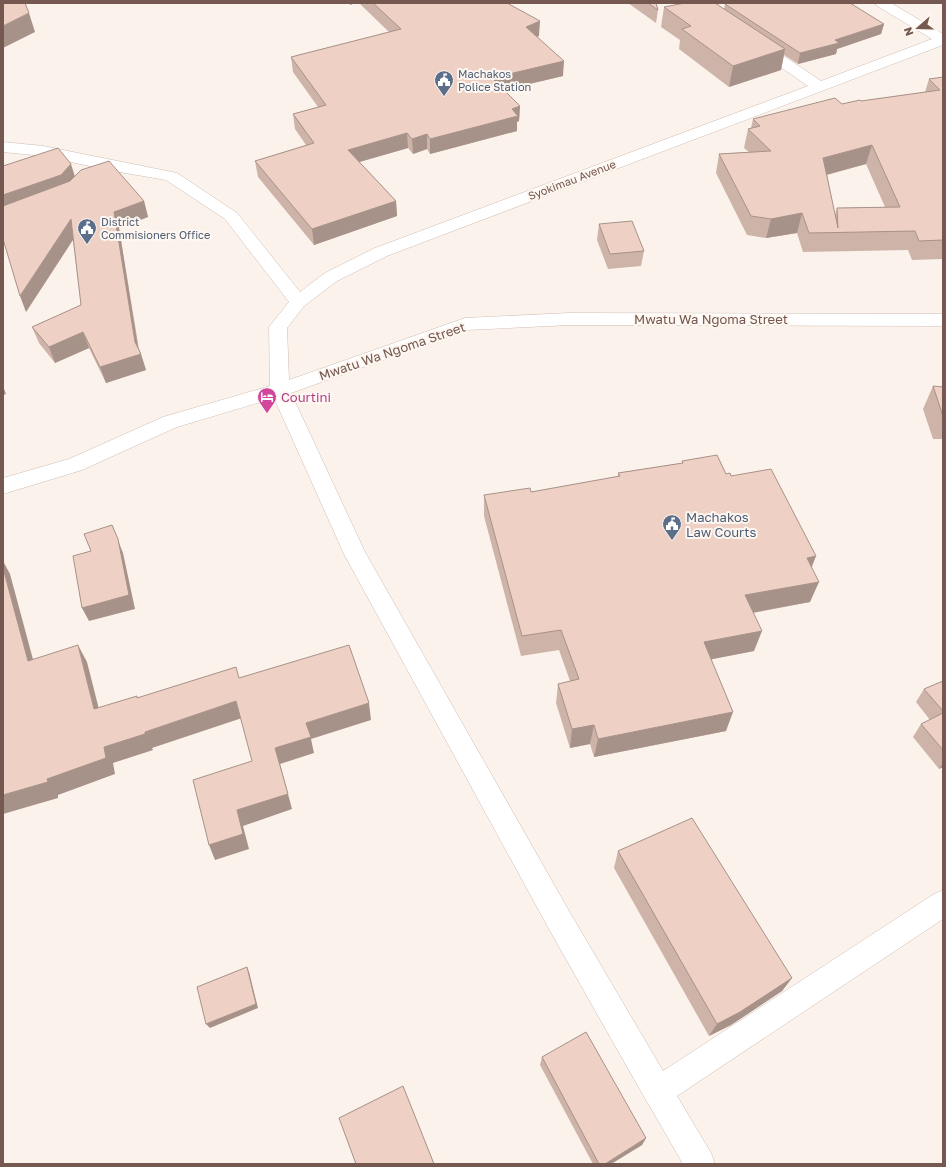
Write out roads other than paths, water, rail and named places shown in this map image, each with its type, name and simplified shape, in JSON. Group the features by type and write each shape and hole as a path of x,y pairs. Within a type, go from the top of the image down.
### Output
{"street":[{"path":"882,3 943,40"},
{"path":"747,38 820,87"},
{"name":"Syokimau Avenue","path":"280,390 278,327 298,302 332,277 381,252 943,40"},
{"path":"3,147 43,151 108,165 171,176 231,216 298,302"},
{"name":"Mwatu Wa Ngoma Street","path":"3,486 75,465 170,422 280,390 465,324 569,319 943,320"},
{"path":"280,390 355,554 555,913 657,1092 700,1164"},
{"path":"657,1092 943,904"}],"place":[{"name":"Machakos Police Station","path":"444,97"},
{"name":"District Commisioners Office","path":"87,245"},
{"name":"Courtini","path":"267,414"},
{"name":"Machakos Law Courts","path":"672,541"}]}
